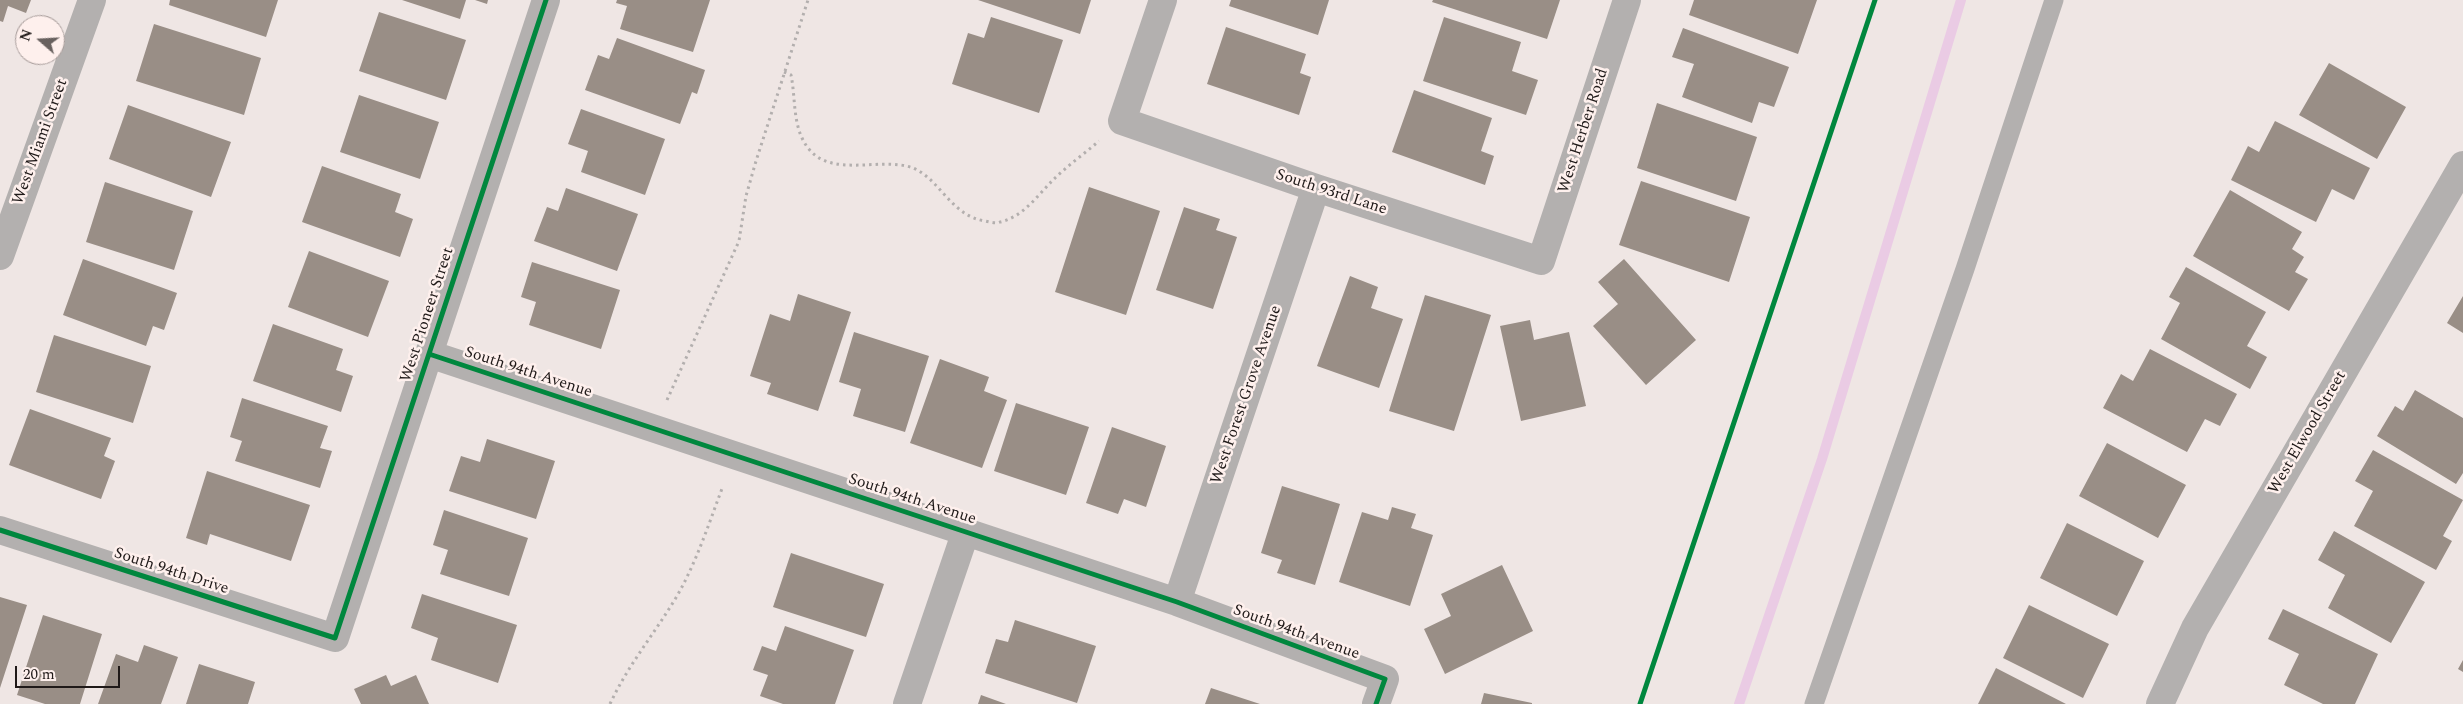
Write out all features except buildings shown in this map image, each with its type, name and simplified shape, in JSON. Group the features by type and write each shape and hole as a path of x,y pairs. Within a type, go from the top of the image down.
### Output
{"street":[{"name":"West Miami Street","path":"0,256 92,0"},
{"name":"West Pioneer Street","path":"335,638 546,0"},
{"path":"1122,121 1164,0"},
{"name":"West Herber Road","path":"1541,261 1627,0"},
{"name":"South 93rd Lane","path":"1122,121 1316,188 1541,261"},
{"name":"West Elwood Street","path":"2160,704 2196,628 2463,164"},
{"name":"West Forest Grove Avenue","path":"1177,602 1316,188"},
{"name":"South 94th Avenue","path":"429,354 1177,602 1381,692"},
{"name":"South 94th Drive","path":"0,530 335,638"},
{"path":"908,704 966,531"}],"lane":[{"path":"1814,704 1965,269 2054,0"}],"path":[{"path":"657,429 673,386 739,241 746,196 808,0"},
{"path":"1640,704 1875,0"},
{"path":"784,72 791,75 798,130 808,148 819,158 839,164 900,165 914,168 928,178 948,200 976,220 999,223 1015,216 1032,203 1053,180 1122,121"},
{"path":"610,704 639,651 676,596 694,563 734,454"}],"waterway":[{"path":"1739,704 1822,459 1961,0"}],"cycle path":[{"path":"0,530 335,638 546,0"},
{"path":"1640,704 1875,0"},
{"path":"429,354 1177,602 1385,679 1376,704"}]}
